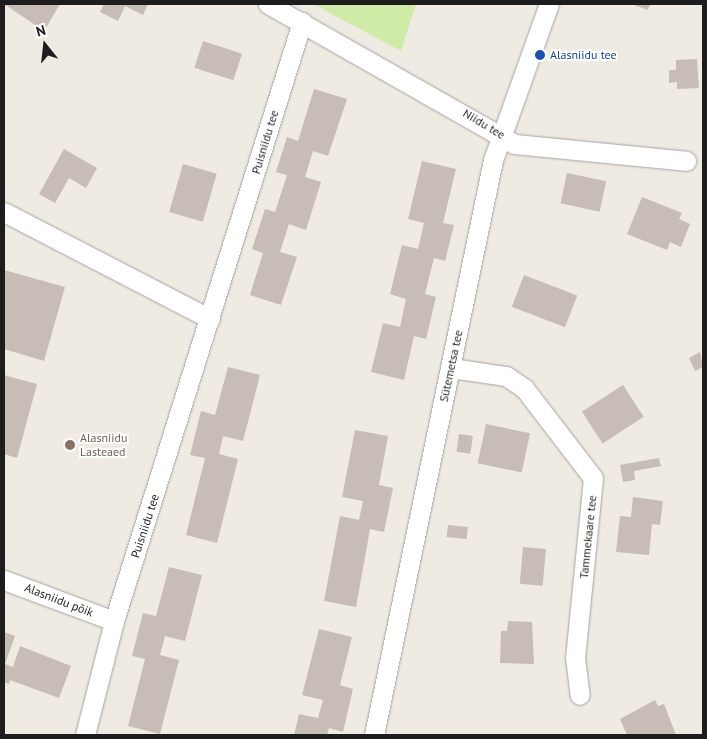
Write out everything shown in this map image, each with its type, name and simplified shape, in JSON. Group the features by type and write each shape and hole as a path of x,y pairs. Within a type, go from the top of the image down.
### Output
{"street":[{"path":"268,4 302,22"},
{"name":"Sütemetsa tee","path":"374,735 500,132 548,4"},
{"name":"Niidu tee","path":"302,22 500,132 514,144 686,162"},
{"name":"Puisniidu tee","path":"85,735 114,621 302,22"},
{"path":"4,212 210,319"},
{"name":"Tammekaare tee","path":"451,368 506,376 524,388 593,478 575,657 580,695"},
{"name":"Alasniidu põik","path":"4,580 114,621"}],"green space":[{"path":"313,4 416,4 401,51"}],"building":[{"path":"4,4 60,4 44,31"},
{"path":"104,4 148,4 143,15 125,6 118,21 100,12"},
{"path":"631,4 650,4 648,10"},
{"path":"203,41 242,54 233,80 194,68"},
{"path":"697,59 699,88 677,89 677,82 669,83 669,70 676,70 676,60"},
{"path":"314,89 347,99 328,156 313,151 305,177 321,182 306,230 289,224 280,252 297,257 281,305 250,295 263,253 252,249 265,209 275,212 287,175 276,172 287,137 298,141"},
{"path":"64,149 97,168 86,188 69,178 55,203 39,194"},
{"path":"422,161 456,169 443,223 454,225 445,261 434,258 425,294 436,297 426,339 414,336 404,380 371,372 383,323 400,327 406,299 390,294 402,245 418,249 424,223 408,219"},
{"path":"183,164 217,174 203,222 169,212"},
{"path":"567,173 606,181 600,212 561,203"},
{"path":"642,197 682,213 679,219 690,224 681,247 670,242 667,250 627,234"},
{"path":"4,270 65,287 44,361 4,349"},
{"path":"524,275 577,295 565,327 512,307"},
{"path":"700,352 703,367 695,371 689,358"},
{"path":"228,367 260,375 243,441 223,436 219,454 238,459 217,543 186,535 205,458 190,455 201,411 215,415"},
{"path":"4,375 37,384 17,458 4,454"},
{"path":"623,385 644,417 603,444 582,412"},
{"path":"486,424 530,433 522,472 478,463"},
{"path":"355,430 388,436 379,485 393,488 384,532 370,529 356,607 324,601 340,516 359,520 363,501 342,497"},
{"path":"459,434 473,436 470,454 456,452"},
{"path":"659,458 661,466 634,471 635,480 623,482 620,465"},
{"path":"633,497 663,501 660,525 652,524 649,555 616,552 620,516 631,517"},
{"path":"448,525 468,527 467,539 447,537"},
{"path":"523,547 546,549 543,586 520,584"},
{"path":"169,567 202,575 185,641 165,636 160,655 179,660 160,734 128,726 145,659 132,656 143,613 156,616"},
{"path":"508,621 532,622 534,664 500,663 501,631 507,631"},
{"path":"319,629 352,637 340,685 353,689 343,732 329,728 327,735 294,735 299,714 318,718 323,700 302,695"},
{"path":"4,632 15,636 5,664 13,667 20,646 71,666 59,698 10,680 9,684 4,682"},
{"path":"655,700 658,706 664,704 676,735 627,735 620,719"}],"place":[{"name":"Alasniidu tee","path":"540,55"},
{"name":"Alasniidu Lasteaed","path":"70,445"}]}
